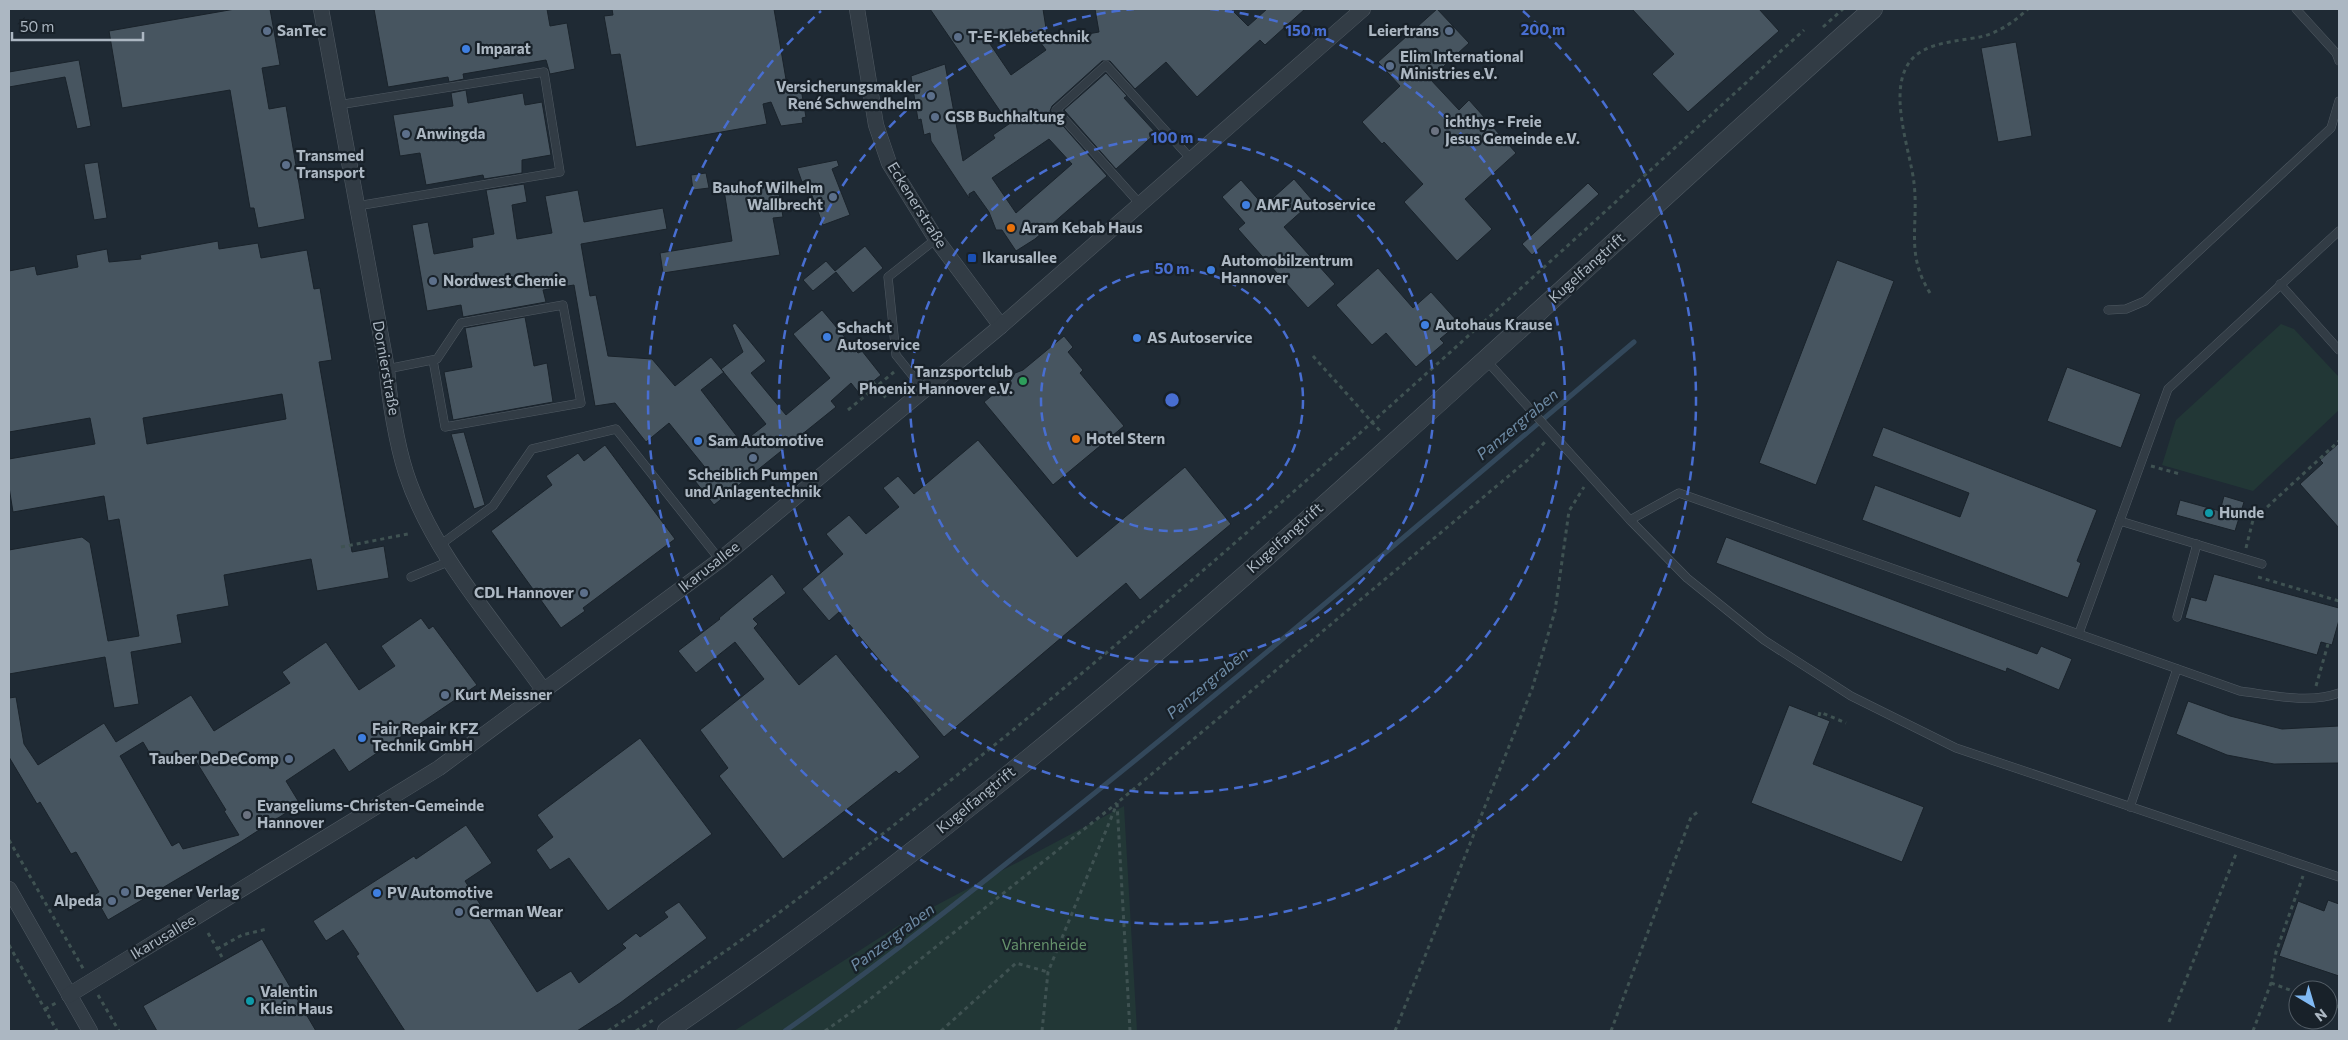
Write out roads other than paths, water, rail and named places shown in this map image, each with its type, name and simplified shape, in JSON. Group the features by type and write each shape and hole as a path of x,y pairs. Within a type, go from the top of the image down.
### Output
{"street":[{"name":"Dornierstraße","path":"321,9 387,369 389,390 406,473 427,522 450,561 544,691"},
{"name":"Eckenerstraße","path":"857,9 876,125 889,164 936,239 1000,326"},
{"name":"Ikarusallee","path":"70,994 439,768 720,560 1000,326 1363,9"},
{"name":"Kugelfangtrift","path":"663,1023 870,885 963,812 1109,691 1235,583 1486,360 1873,9"},
{"path":"9,889 90,1031"}],"lane":[{"path":"2296,9 2336,53 2339,61"},
{"path":"1140,204 1056,110 1106,65 1191,159"},
{"path":"338,106 544,72 560,172 357,206"},
{"path":"2108,310 2126,308 2145,301 2331,128 2339,101"},
{"path":"2079,633 2168,389 2339,230"},
{"path":"924,390 896,355 888,277 936,239"},
{"path":"2280,284 2339,350"},
{"path":"387,369 437,359 461,323 563,305 581,403 445,427 433,360"},
{"path":"1486,360 1552,430 1630,520 1687,578 1764,640 1851,696 1956,748 2339,877"},
{"path":"440,544 493,506 532,449 616,430 720,560"},
{"path":"1630,520 1679,492 2240,690 2284,696 2313,697 2328,697 2339,693"},
{"path":"2120,521 2262,564"},
{"path":"2177,617 2197,544"},
{"path":"411,577 450,561"},
{"path":"2130,807 2177,669"}],"waterway":[{"name":"Panzergraben","path":"785,1031 922,930 1202,706 1634,342"}],"place":[{"name":"SanTec","path":"267,31"},
{"name":"Leiertrans","path":"1449,31"},
{"name":"T-E-Klebetechnik","path":"958,37"},
{"name":"Imparat","path":"466,49"},
{"name":"Elim International Ministries e.V.","path":"1390,66"},
{"name":"Versicherungsmakler René Schwendhelm","path":"931,96"},
{"name":"GSB Buchhaltung","path":"935,117"},
{"name":"ichthys - Freie Jesus Gemeinde e.V.","path":"1435,131"},
{"name":"Anwingda","path":"406,134"},
{"name":"Transmed Transport","path":"286,165"},
{"name":"Bauhof Wilhelm Wallbrecht","path":"833,197"},
{"name":"AMF Autoservice","path":"1246,205"},
{"name":"Aram Kebab Haus","path":"1011,228"},
{"name":"Ikarusallee","path":"972,258"},
{"name":"Automobilzentrum Hannover","path":"1211,270"},
{"name":"Nordwest Chemie","path":"433,281"},
{"name":"Autohaus Krause","path":"1425,325"},
{"name":"Schacht Autoservice","path":"827,337"},
{"name":"AS Autoservice","path":"1137,338"},
{"name":"Tanzsportclub Phoenix Hannover e.V.","path":"1023,381"},
{"name":"Hotel Stern","path":"1076,439"},
{"name":"Sam Automotive","path":"698,441"},
{"name":"Scheiblich Pumpen und Anlagentechnik","path":"753,458"},
{"name":"Hunde","path":"2209,513"},
{"name":"CDL Hannover","path":"584,593"},
{"name":"Kurt Meissner","path":"445,695"},
{"name":"Fair Repair KFZ Technik GmbH","path":"362,738"},
{"name":"Tauber DeDeComp","path":"289,759"},
{"name":"Evangeliums-Christen-Gemeinde Hannover","path":"247,815"},
{"name":"Degener Verlag","path":"125,892"},
{"name":"PV Automotive","path":"377,893"},
{"name":"Alpeda","path":"112,901"},
{"name":"German Wear","path":"459,912"},
{"name":"Valentin Klein Haus","path":"250,1001"}],"park label":[{"name":"Vahrenheide","path":"1044,945"}]}
